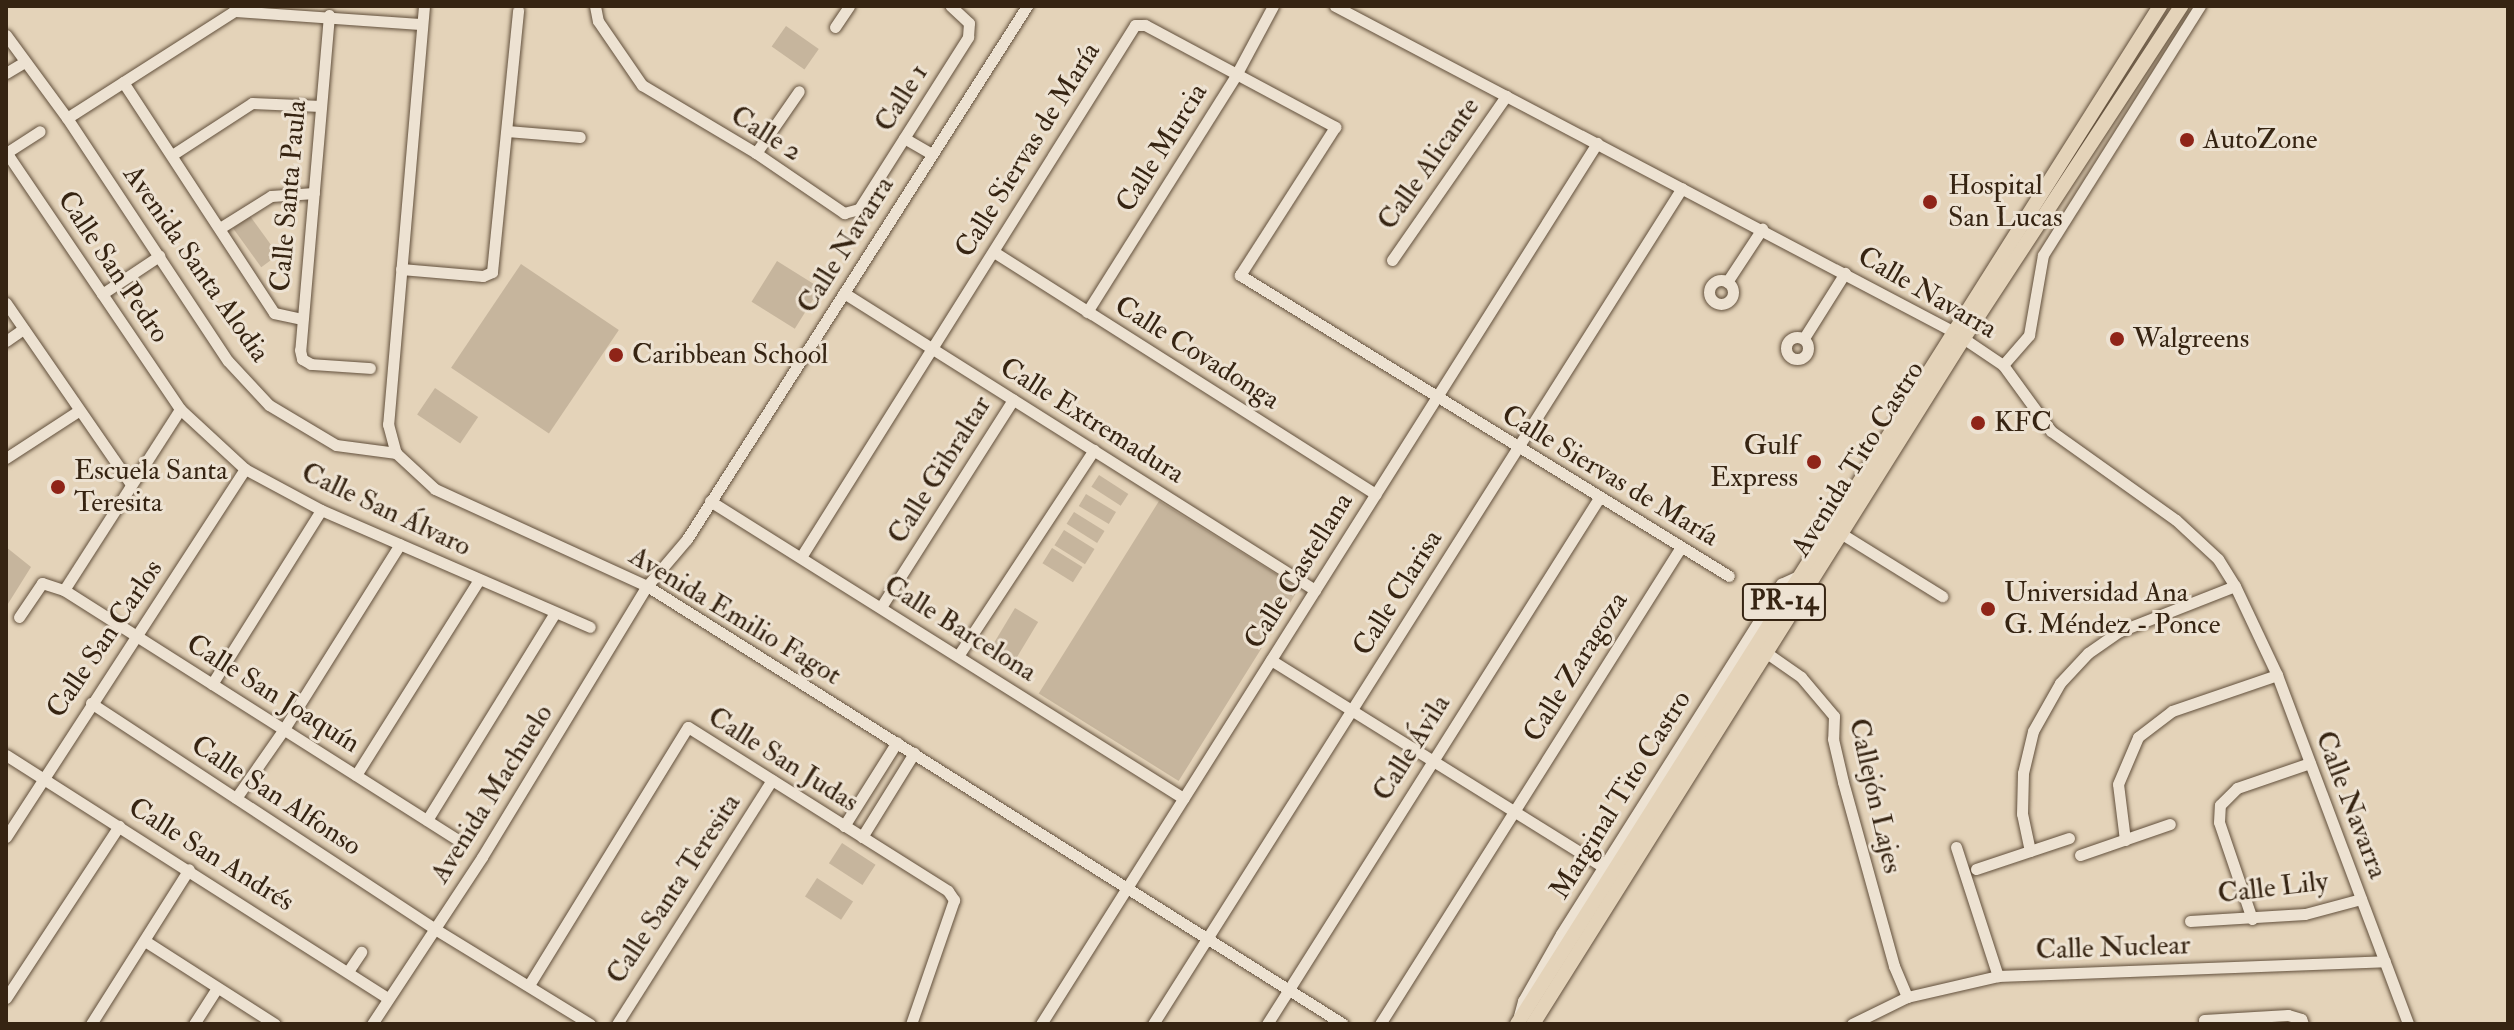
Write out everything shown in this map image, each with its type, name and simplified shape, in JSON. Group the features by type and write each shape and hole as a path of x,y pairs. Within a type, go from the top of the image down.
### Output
{"main road":[{"name":"Avenida Tito Castro","path":"1757,646 1842,534 1959,335 2160,6"},
{"name":"Avenida Tito Castro","path":"1517,1024 1801,574 2181,6"},
{"name":"Avenida Tito Castro","path":"1533,1024 1615,872"}],"street":[{"path":"396,453 388,424 424,6"},
{"name":"Calle 2","path":"595,6 598,21 642,85 756,153 809,190"},
{"path":"835,27 849,6"},
{"name":"Calle 1","path":"809,190 844,213 859,209 968,37 969,23 951,6"},
{"name":"Calle Navarra","path":"647,586 687,539 1027,6"},
{"name":"Calle Murcia","path":"1087,312 1236,75 1273,6"},
{"name":"Calle Navarra","path":"1335,6 1959,335 2003,365 2051,431 2176,520 2218,559 2235,586 2277,675 2408,1024"},
{"path":"2003,365 2029,335 2043,255 2200,6"},
{"path":"401,269 483,276 492,272 518,10"},
{"path":"67,118 234,11 329,15 422,24"},
{"name":"Calle Santa Paula","path":"329,15 302,319 302,359 311,364 370,368"},
{"name":"Calle Siervas de María","path":"801,557 1135,25 1145,25 1335,127 1240,275 1729,576"},
{"name":"Avenida Santa Alodia","path":"6,35 67,118 228,361 269,405 336,445 396,453"},
{"path":"6,73 24,62"},
{"path":"123,82 274,313 302,319"},
{"path":"756,153 799,91"},
{"name":"Calle Alicante","path":"1392,260 1506,96"},
{"path":"172,155 252,103 321,106"},
{"path":"6,152 40,131"},
{"path":"507,131 580,137"},
{"path":"904,138 932,154"},
{"name":"Calle Castellana","path":"1041,1024 1597,143"},
{"name":"Calle San Pedro","path":"6,152 180,409"},
{"name":"Calle Clarisa","path":"1153,1024 1682,188"},
{"path":"220,228 271,196 314,193"},
{"path":"1727,282 1762,229"},
{"name":"Calle Covadonga","path":"994,252 1376,494"},
{"path":"102,294 159,256"},
{"path":"1804,338 1845,273"},
{"name":"Calle Extremadura","path":"844,293 1315,590"},
{"path":"6,303 131,484"},
{"path":"6,341 23,329"},
{"name":"Calle Gibraltar","path":"881,607 1013,400"},
{"path":"19,617 42,583 64,590 180,409"},
{"name":"Calle San Álvaro","path":"180,409 245,469 321,510 590,627"},
{"path":"6,458 78,411"},
{"path":"958,656 1094,450"},
{"name":"Avenida Emilio Fagot","path":"396,453 435,489 647,586 1343,1024"},
{"name":"Calle San Carlos","path":"6,837 245,469"},
{"name":"Calle Ávila","path":"1267,1024 1599,498"},
{"name":"Calle Barcelona","path":"710,501 1183,798"},
{"path":"212,684 321,510"},
{"path":"1842,534 1942,596"},
{"path":"236,798 284,729 400,544"},
{"name":"Calle Zaragoza","path":"1380,1024 1681,547"},
{"name":"Marginal Tito Castro","path":"1517,1024 1535,977 1615,872 1757,646 1756,625 1781,584 1801,574"},
{"path":"356,775 479,580"},
{"name":"Avenida Machuelo","path":"372,1024 588,688 647,586"},
{"path":"2030,851 2022,814 2023,773 2033,731 2060,683 2088,653 2120,631 2235,586"},
{"name":"Calle San Joaquín","path":"64,590 456,839"},
{"path":"427,820 555,613"},
{"name":"Callejón Lajes","path":"1757,646 1801,677 1834,716 1833,739 1843,782 1894,966 1907,997"},
{"path":"1271,660 1513,813 1615,872"},
{"path":"2125,840 2118,784 2138,737 2172,711 2277,675"},
{"name":"Calle San Alfonso","path":"91,703 435,929 590,1024"},
{"name":"Calle San Judas","path":"529,985 688,727 948,891 954,900 911,1024"},
{"path":"844,826 897,742"},
{"path":"862,837 914,753"},
{"name":"Calle San Andrés","path":"6,755 349,970 388,998"},
{"path":"2252,919 2219,822 2220,805 2237,788 2310,763"},
{"name":"Calle Santa Teresita","path":"617,1024 772,780"},
{"path":"2080,855 2170,824"},
{"path":"6,998 119,826"},
{"path":"1976,869 2069,838"},
{"path":"1956,847 1998,976"},
{"path":"91,1024 189,869"},
{"name":"Calle Lily","path":"2190,921 2305,914 2361,899"},
{"path":"145,941 275,1024"},
{"path":"349,970 361,952"},
{"name":"Calle Nuclear","path":"1852,1024 1907,997 1998,976 2385,961"},
{"path":"194,1024 217,988"},
{"path":"2206,1024 2204,1020 2288,1015 2301,1019 2303,1024"}],"shaded area":[{"path":"786,26 819,49 804,69 772,46"},
{"path":"250,216 278,255 261,267 233,228"},
{"path":"777,261 820,288 795,329 752,302"},
{"path":"521,264 619,330 549,434 451,368"},
{"path":"435,388 478,417 460,444 417,415"},
{"path":"1099,475 1128,494 1121,506 1091,487"},
{"path":"1086,494 1116,512 1109,524 1079,506"},
{"path":"1159,501 1299,588 1179,781 1039,694"},
{"path":"1074,512 1105,531 1097,543 1067,524"},
{"path":"1064,530 1095,549 1085,564 1054,545"},
{"path":"6,547 31,567 6,607"},
{"path":"1052,548 1083,567 1073,582 1042,563"},
{"path":"1015,608 1038,622 1014,662 991,648"},
{"path":"842,843 876,865 862,885 829,863"},
{"path":"817,878 853,901 841,920 805,896"}],"place":[{"name":"AutoZone","path":"2187,140"},
{"name":"Hospital San Lucas","path":"1930,202"},
{"name":"Walgreens","path":"2117,339"},
{"name":"Caribbean School","path":"616,355"},
{"name":"KFC","path":"1978,423"},
{"name":"Gulf Express","path":"1814,462"},
{"name":"Escuela Santa Teresita","path":"58,487"},
{"name":"Universidad Ana G. Méndez - Ponce","path":"1988,609"}]}
